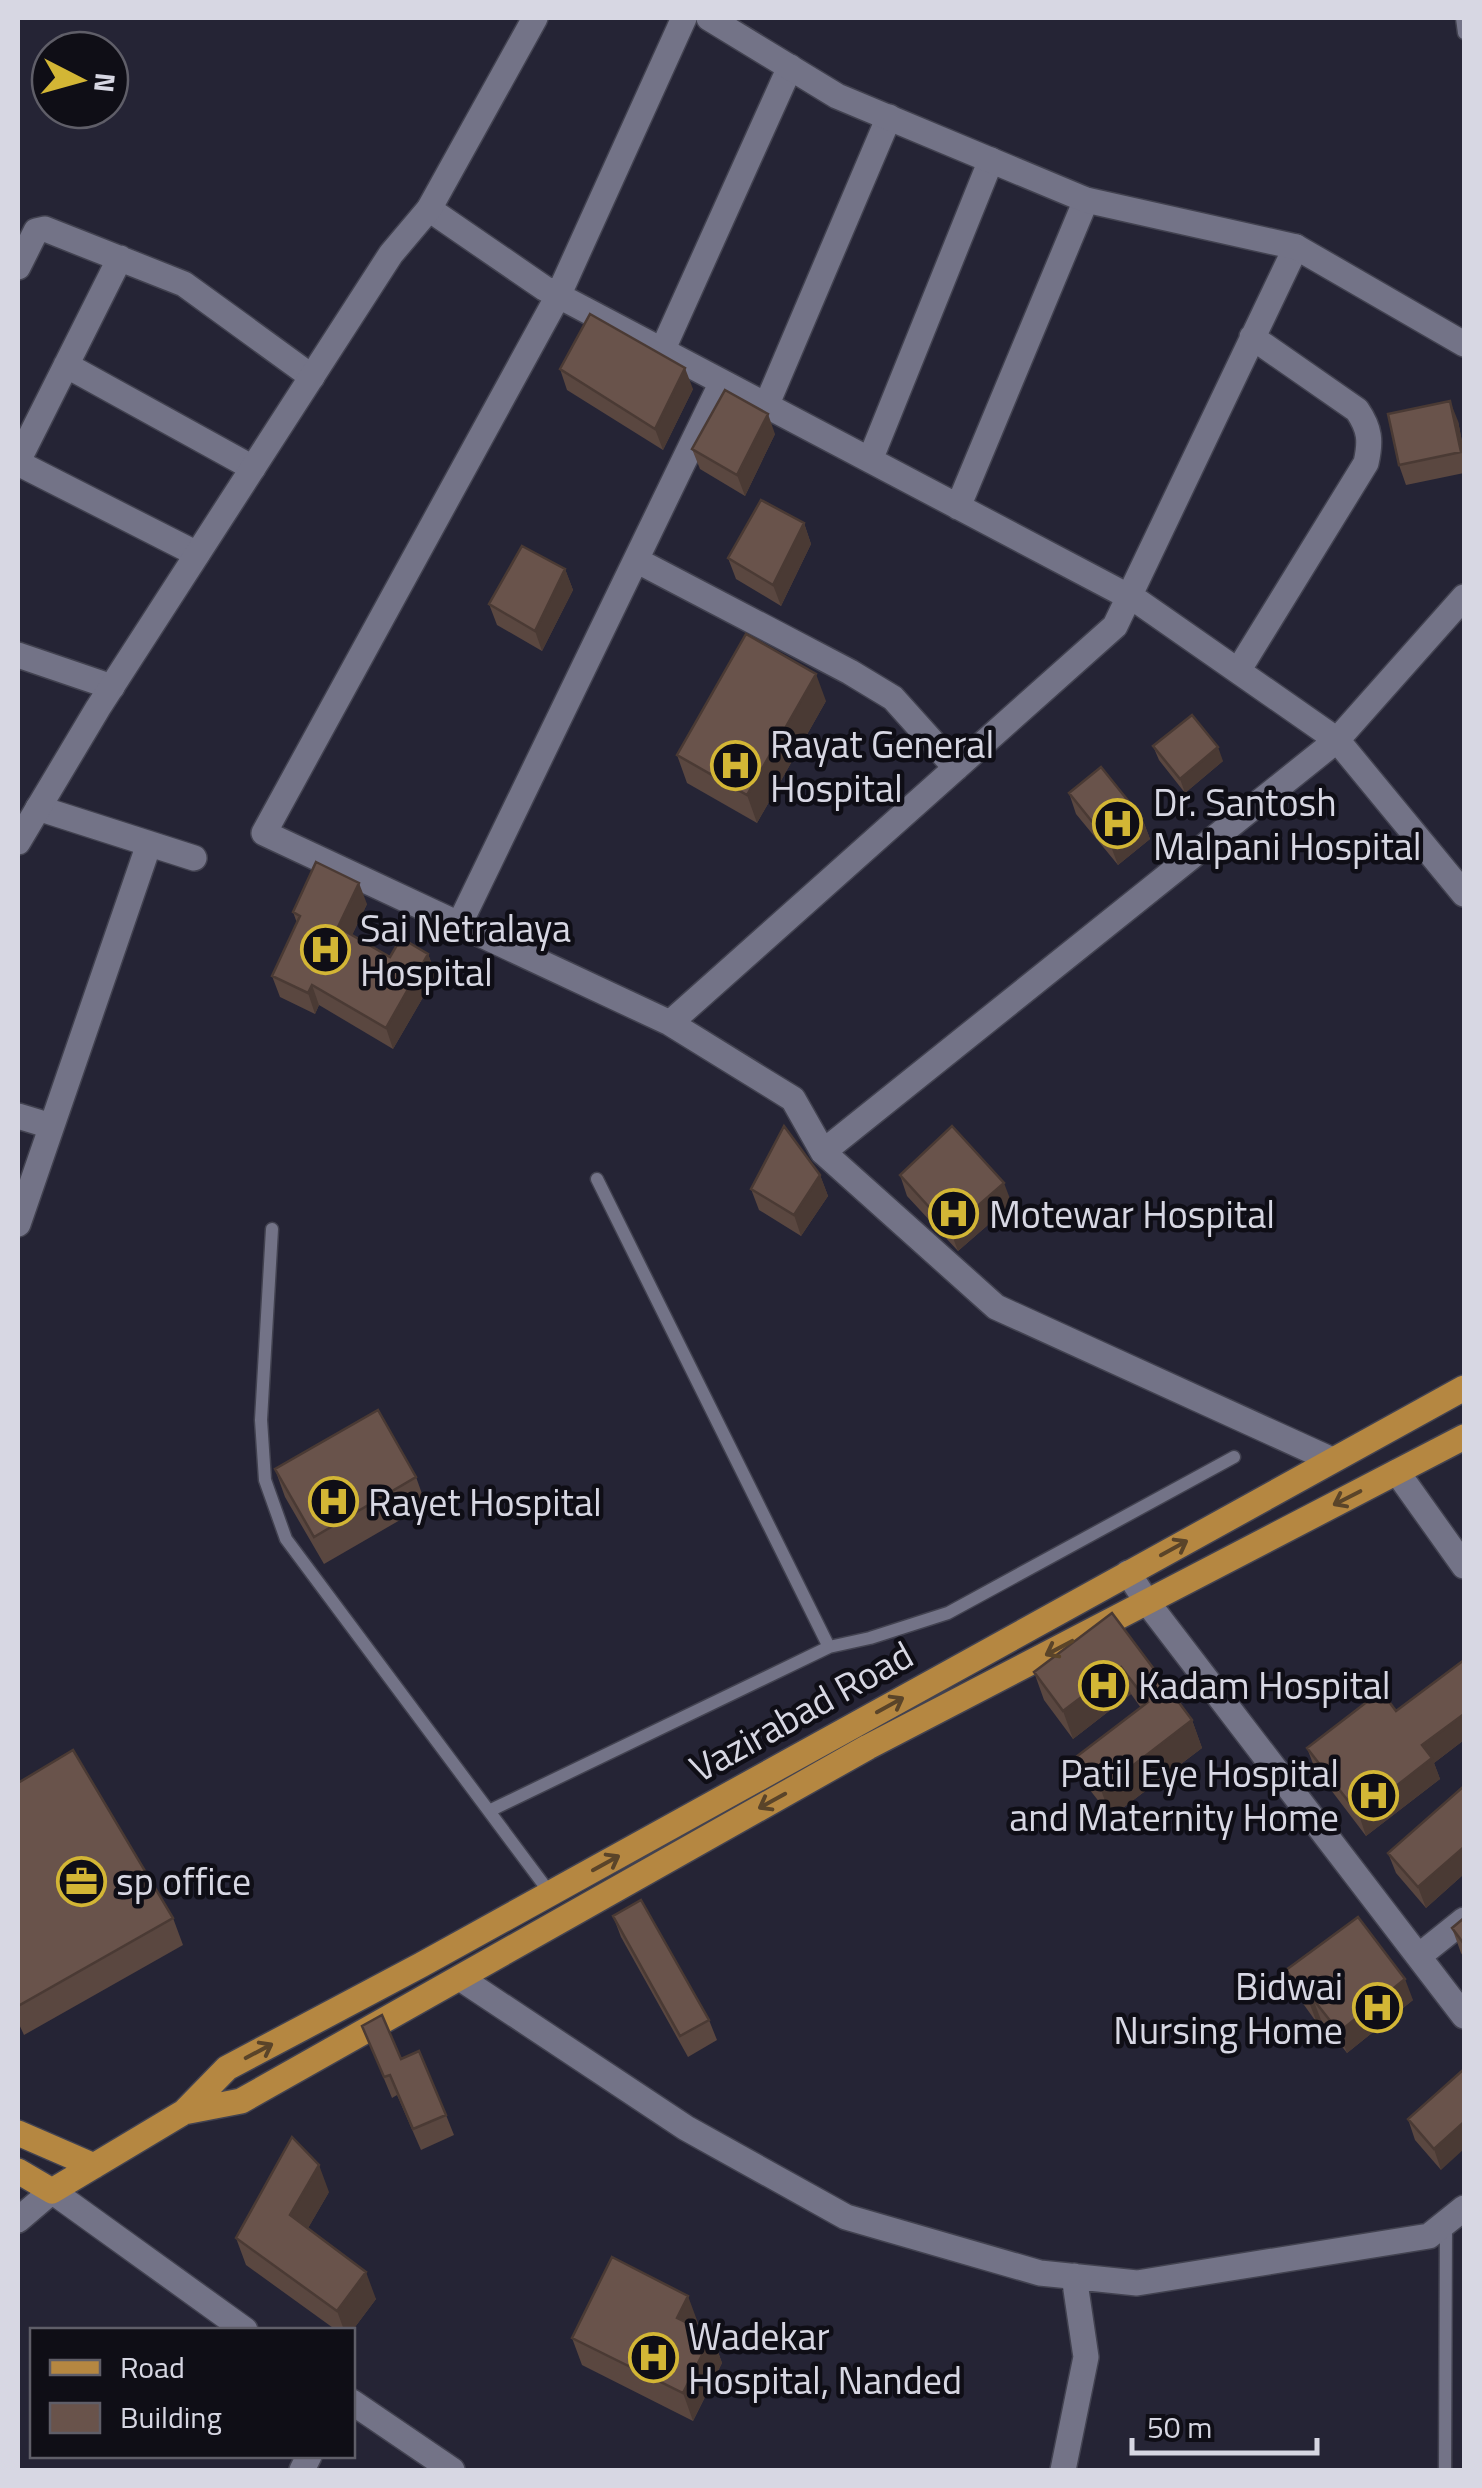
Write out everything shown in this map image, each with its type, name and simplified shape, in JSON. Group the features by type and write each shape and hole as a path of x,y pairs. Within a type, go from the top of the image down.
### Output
{"main road":[{"name":"Vazirabad Road","path":"52,2191 184,2112 227,2068 1464,1388"},
{"name":"Vazirabad Road","path":"184,2112 241,2101 868,1747 1464,1436"},
{"path":"18,2133 94,2166"},
{"path":"18,2171 52,2191"}],"street":[{"path":"18,842 112,686 391,254 429,209 535,18"},
{"path":"684,18 558,296 264,833 670,1023 793,1099 824,1152 996,1307 1332,1460"},
{"path":"709,18 837,96 1086,200 1296,247 1464,344"},
{"path":"662,351 790,67"},
{"path":"766,406 889,118"},
{"path":"870,460 992,160"},
{"path":"958,507 1086,200"},
{"path":"429,209 558,296 1127,596 1338,740 1464,894"},
{"path":"18,267 40,228 192,289 312,377"},
{"path":"670,1023 1115,626 1296,247"},
{"path":"120,258 18,462 197,554"},
{"path":"1238,671 1366,463 1371,443 1367,424 1357,410 1252,337"},
{"path":"66,365 253,468"},
{"path":"459,925 722,382"},
{"path":"636,560 892,698 956,768"},
{"path":"824,1152 1338,740 1464,597"},
{"path":"18,654 112,686"},
{"path":"38,808 194,858"},
{"path":"18,1224 149,844"},
{"path":"18,1116 51,1126"},
{"path":"1397,1472 1464,1566"},
{"path":"1128,1573 1146,1602 1464,2016"},
{"path":"1419,1956 1464,1920"},
{"path":"460,1978 686,2128 846,2217 1040,2273 1136,2283 1429,2236 1455,2216"},
{"path":"52,2191 242,2328"},
{"name":"Vazirabad Road","path":"18,2220 52,2191"},
{"path":"1063,2470 1086,2357 1074,2276"},
{"path":"355,2404 452,2470"}],"lane":[{"path":"1462,18 1464,33"},
{"path":"598,1179 828,1647"},
{"path":"272,1229 261,1420 265,1480 286,1539 550,1893"},
{"path":"489,1811 828,1647 948,1613 1234,1457"},
{"path":"1445,2470 1455,2216"}],"building":[{"path":"590,314 685,368 655,429 560,369"},
{"path":"725,390 768,414 737,475 692,449"},
{"path":"1450,401 1461,452 1399,465 1388,414"},
{"path":"761,500 804,523 773,585 728,558"},
{"path":"522,546 565,569 535,631 489,604"},
{"path":"746,634 816,674 747,795 677,755"},
{"path":"1192,715 1218,747 1180,779 1153,746"},
{"path":"1101,767 1142,818 1110,844 1069,793"},
{"path":"316,862 359,883 338,927 390,957 401,938 428,954 386,1028 312,985 308,993 272,976 300,916 293,912"},
{"path":"784,1126 820,1175 794,1215 751,1189"},
{"path":"952,1126 1004,1183 950,1230 900,1175"},
{"path":"378,1410 416,1477 314,1537 275,1469"},
{"path":"1112,1613 1192,1720 1101,1790 1076,1757 1148,1702 1121,1667 1063,1711 1034,1672"},
{"path":"1464,1660 1464,1714 1422,1745 1432,1758 1359,1815 1307,1748 1381,1691 1396,1711"},
{"name":"sp office","path":"73,1750 173,1918 18,2006 18,1783"},
{"path":"1464,1786 1464,1847 1418,1887 1388,1853"},
{"path":"641,1900 709,2020 680,2036 613,1916"},
{"path":"1358,1917 1405,1979 1339,2032 1313,1999 1309,2002 1286,1970"},
{"path":"1464,1918 1464,1944 1452,1928"},
{"path":"382,2015 401,2059 419,2051 446,2115 413,2129 390,2075 384,2077 362,2026"},
{"path":"1464,2069 1464,2122 1434,2149 1408,2119"},
{"path":"292,2137 319,2165 290,2215 366,2272 337,2311 236,2238"},
{"path":"612,2257 688,2296 677,2318 712,2335 683,2393 572,2338"}],"place":[{"name":"Rayat General Hospital","path":"735,766"},
{"name":"Dr. Santosh Malpani Hospital","path":"1118,824"},
{"name":"Sai Netralaya Hospital","path":"325,950"},
{"name":"Motewar Hospital","path":"954,1214"},
{"name":"Rayet Hospital","path":"333,1502"},
{"name":"Kadam Hospital","path":"1103,1685"},
{"name":"Patil Eye Hospital and Maternity Home","path":"1374,1795"},
{"name":"sp office","path":"81,1881"},
{"name":"Bidwai Nursing Home","path":"1378,2008"},
{"name":"Wadekar Hospital, Nanded","path":"653,2358"}]}
